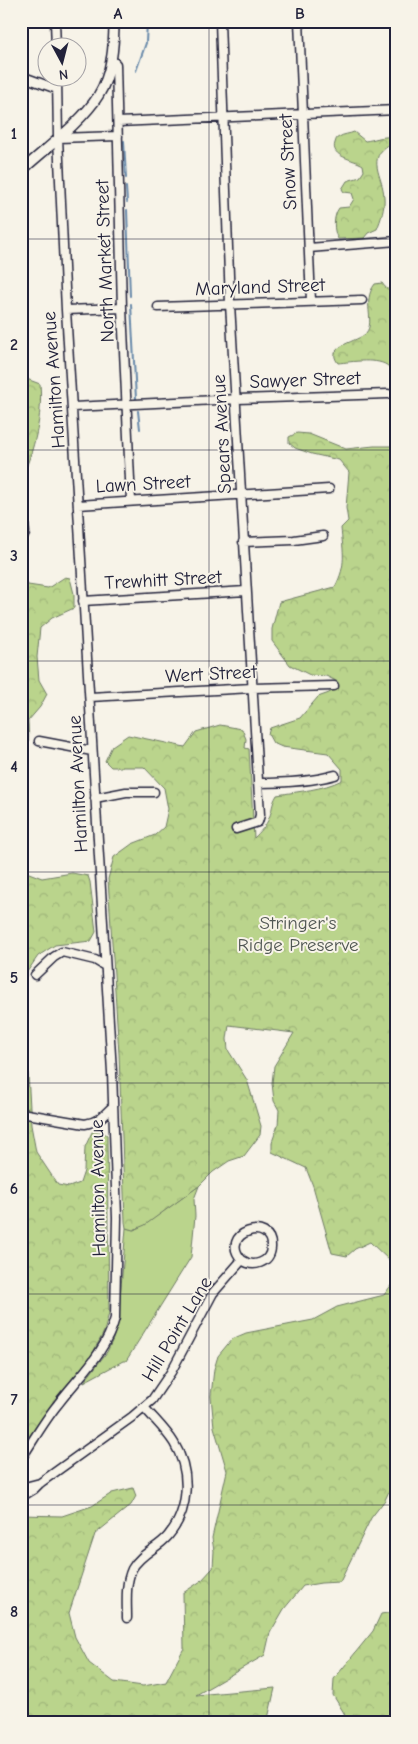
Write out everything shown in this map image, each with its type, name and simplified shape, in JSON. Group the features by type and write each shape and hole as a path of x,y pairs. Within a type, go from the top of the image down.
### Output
{"street":[{"path":"55,21 56,38"},
{"name":"North Market Street","path":"114,21 114,41 111,59 116,64 122,308 131,501"},
{"name":"Spears Avenue","path":"220,21 230,304 260,815 258,822 236,829"},
{"name":"Snow Street","path":"299,21 311,301"},
{"path":"21,171 80,117 99,95 111,59"},
{"path":"21,76 58,89"},
{"name":"Hamilton Avenue","path":"21,1459 56,1405 99,1354 110,1333 115,1318 117,1218 112,1072 66,310 58,138 58,89"},
{"path":"118,122 397,110"},
{"path":"58,138 118,136"},
{"path":"309,248 397,241"},
{"name":"Maryland Street","path":"158,307 362,300"},
{"path":"66,310 122,308"},
{"name":"Sawyer Street","path":"73,407 388,394"},
{"path":"21,486 26,534"},
{"name":"Lawn Street","path":"78,505 329,489"},
{"path":"243,542 294,540 323,536"},
{"name":"Trewhitt Street","path":"83,601 246,591"},
{"name":"Wert Street","path":"90,697 252,688 334,686"},
{"path":"39,741 92,751"},
{"path":"258,783 310,781 335,775"},
{"path":"95,798 126,792 154,792"},
{"path":"35,976 54,957 62,952 95,960 105,966"},
{"path":"21,1113 85,1124 93,1123 100,1119 112,1107"},
{"path":"253,1229 265,1234 270,1240 271,1246 270,1253 266,1259 255,1264 242,1260 236,1248 237,1241 241,1235 253,1229"},
{"name":"Hill Point Lane","path":"21,1497 26,1488 40,1483 152,1400 166,1381 213,1293 242,1260"},
{"path":"127,1618 127,1587 133,1568 139,1560 170,1534 181,1516 186,1496 183,1464 178,1451 173,1442 144,1407"}],"green space":[{"path":"354,132 365,141 391,137 390,144 378,156 377,162 383,189 384,205 377,229 368,233 364,238 338,239 334,224 337,211 339,208 349,207 354,199 352,193 344,192 342,189 347,181 360,177 364,171 363,165 339,155 334,148 338,137"},
{"path":"382,283 392,291 397,290 397,381 385,364 372,361 338,363 335,357 335,352 339,348 366,333 370,323 369,298 371,291 375,284"},
{"path":"21,373 24,378 40,384 41,396 39,421 30,457 21,480"},
{"name":"Stringer's Ridge Preserve","path":"297,433 309,434 346,449 397,446 397,1474 385,1500 371,1518 340,1582 303,1586 284,1609 270,1633 265,1655 196,1695 275,1688 267,1723 21,1723 21,1515 62,1516 92,1506 112,1493 133,1488 136,1496 131,1505 95,1534 69,1613 75,1637 89,1663 114,1682 143,1686 166,1682 184,1648 183,1593 201,1581 213,1568 214,1551 212,1538 227,1471 214,1427 211,1396 214,1369 218,1356 232,1339 246,1333 313,1320 337,1307 384,1295 395,1280 391,1262 370,1242 355,1249 347,1256 332,1253 306,1168 272,1152 272,1142 278,1125 279,1110 274,1101 272,1083 274,1066 294,1033 229,1025 228,1050 247,1080 261,1126 260,1135 244,1156 229,1161 213,1172 199,1186 145,1225 133,1230 126,1228 125,1222 119,1054 108,879 114,857 132,844 155,835 164,827 168,809 164,788 144,767 111,767 105,761 112,746 128,735 185,747 196,732 220,725 242,729 246,739 245,748 249,749 254,838 268,821 277,795 319,788 342,780 342,769 328,753 282,747 273,743 268,734 270,728 300,718 318,697 336,688 338,682 326,676 310,675 290,665 272,641 272,629 279,602 335,587 343,565 341,528 348,521 346,508 349,472 339,460 295,448 289,443 289,437"},
{"path":"21,577 28,585 48,588 65,577 70,578 74,594 74,608 52,618 40,628 37,657 39,680 47,694 40,707 28,721 29,740 24,764 21,769"},
{"path":"21,870 42,878 72,873 88,876 90,882 96,932 91,941 55,945 38,956 27,972 23,987 31,1125 36,1152 58,1185 69,1187 80,1183 84,1171 85,1147 92,1132 103,1132 107,1135 109,1313 104,1332 90,1358 58,1395 21,1448"},
{"path":"199,1186 194,1199 195,1216 191,1257 126,1361 84,1382 107,1352 118,1322 126,1228 134,1230"},
{"path":"397,1612 397,1723 347,1723 344,1713 333,1695 334,1679 373,1631 381,1614"}],"waterway":[{"path":"136,71 146,43 147,21"},
{"path":"124,141 126,178"},
{"path":"126,187 127,202"},
{"path":"127,210 130,296"},
{"path":"131,304 136,399"},
{"path":"138,411 140,429"}]}
